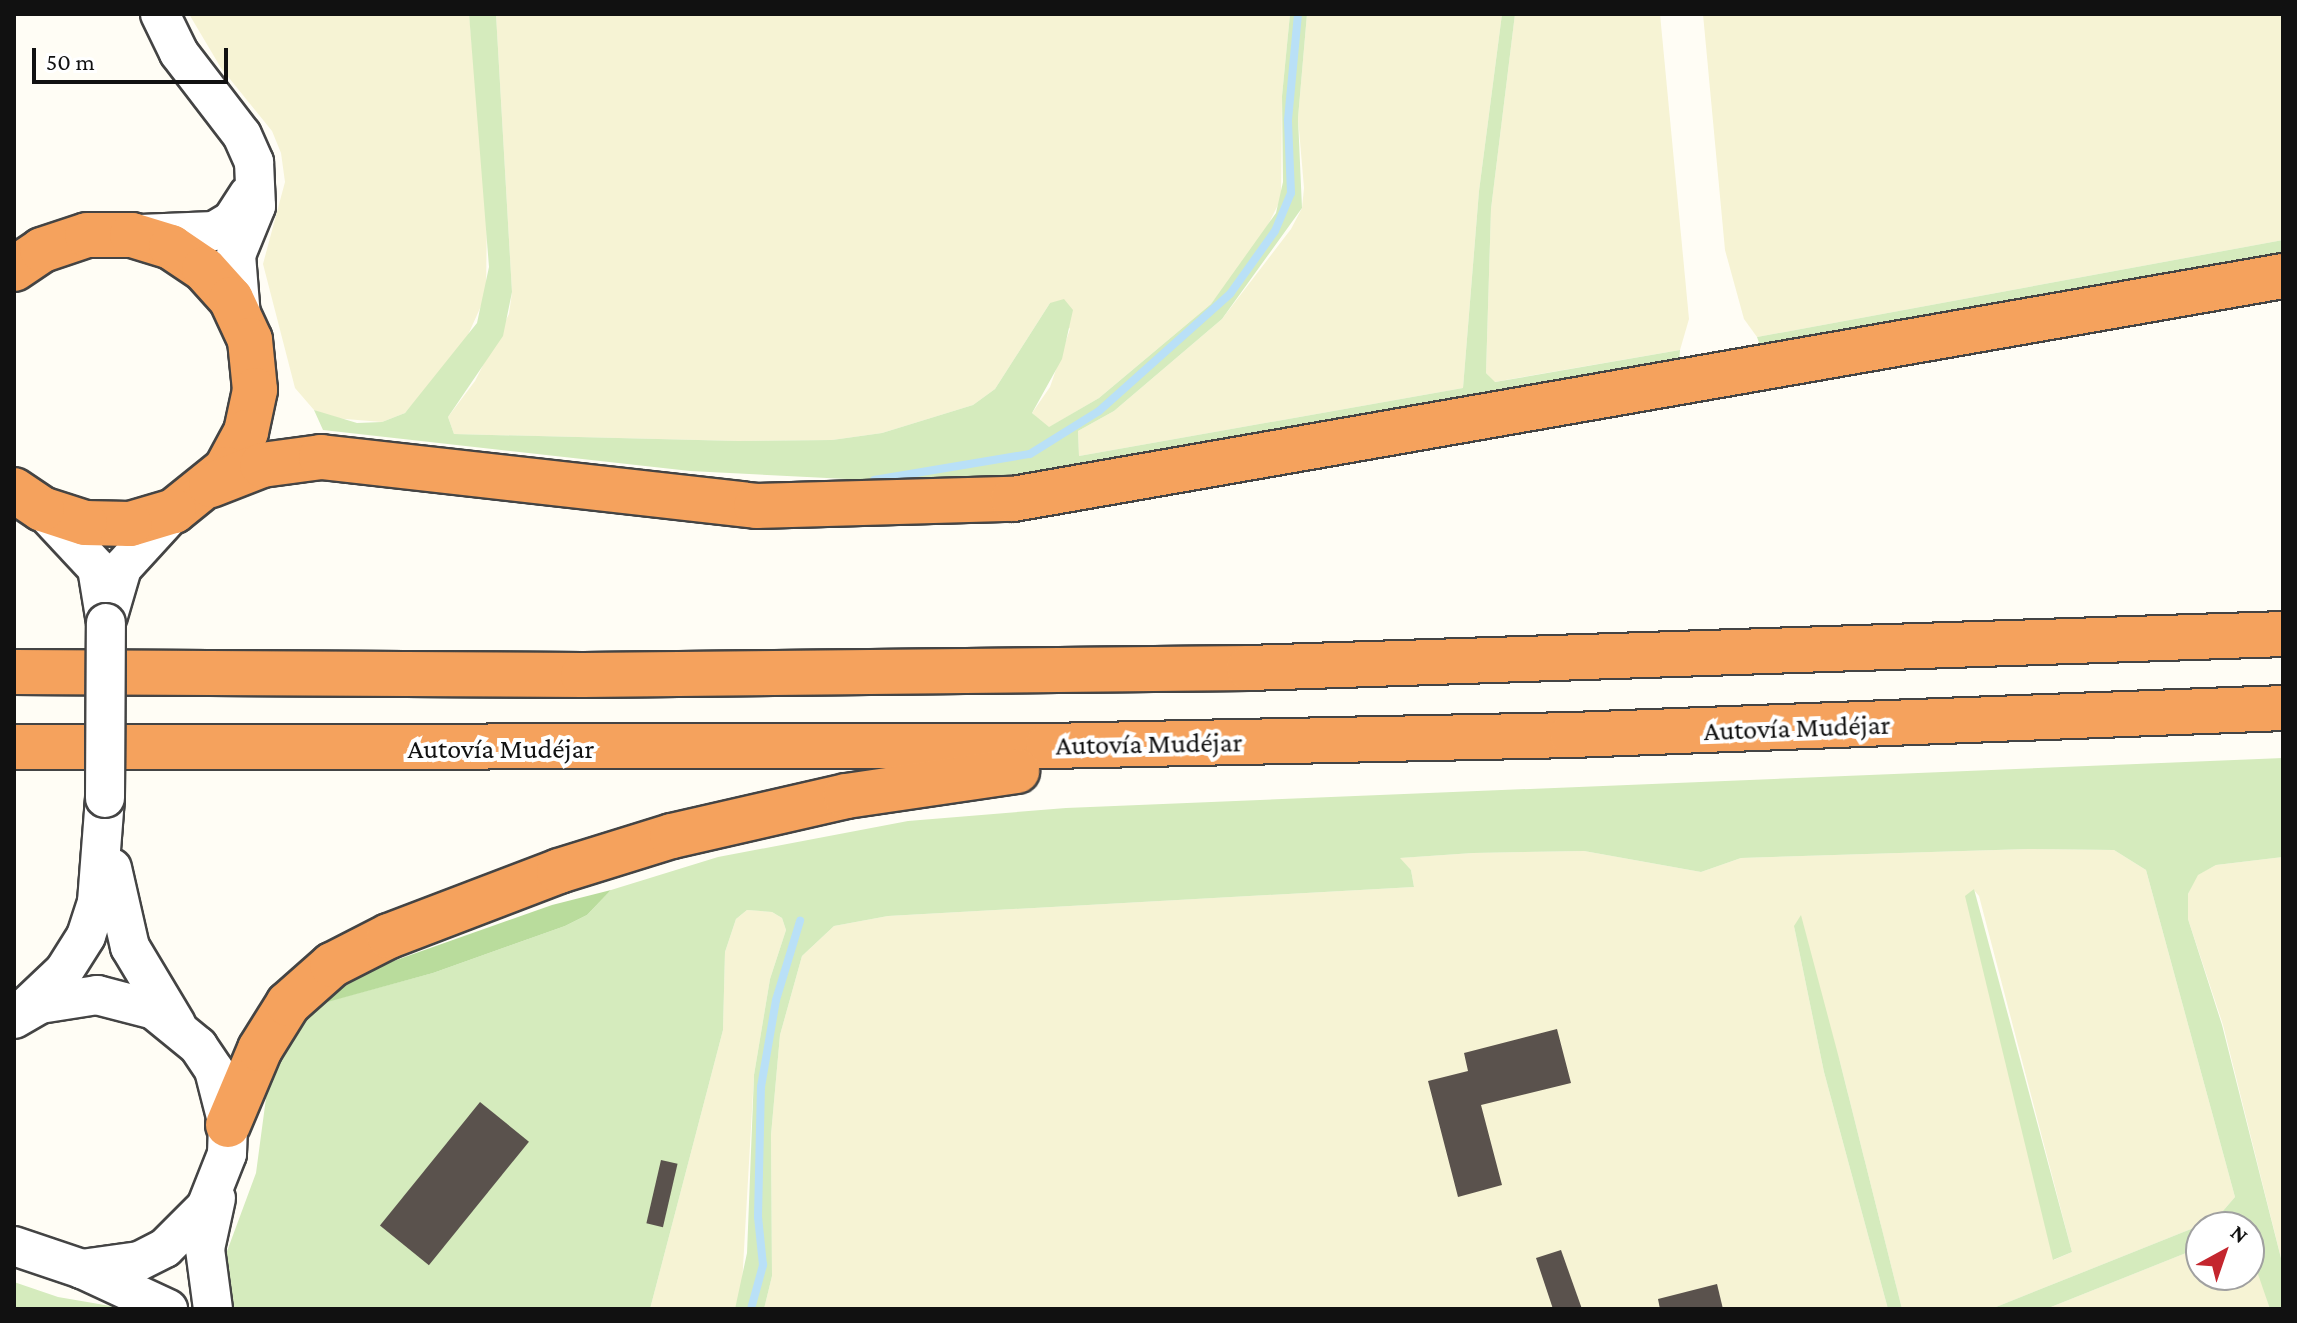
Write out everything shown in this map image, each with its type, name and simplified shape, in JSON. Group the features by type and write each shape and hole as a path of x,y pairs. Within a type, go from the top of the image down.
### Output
{"highway":[{"path":"14,269 63,241 112,233 152,240 188,257 219,283 241,317 255,365 255,390 242,441 211,485"},
{"path":"21,507 108,526 174,511 211,485 262,465 321,457 756,506 1013,499 2283,276"},
{"path":"255,390 279,429 321,457"},
{"path":"14,672 583,675 1249,668 2283,634"},
{"name":"Autovía Mudéjar","path":"14,747 1104,745 1587,735 2283,708"},
{"path":"228,1125 260,1049 288,1004 332,965 389,936 559,871 672,836 902,786 1060,769 1104,745"}],"street":[{"path":"160,14 191,72 242,135 256,173 256,206 236,255 241,317"},
{"path":"112,233 199,234 224,227 241,209 256,173"},
{"path":"14,1018 64,971 86,936 97,902 105,798 106,623 97,568 21,507"},
{"path":"106,623 122,568 174,511"},
{"path":"105,798 121,921 178,1026 214,1070 228,1125 205,1249 213,1309"},
{"path":"14,1018 40,1004 97,995 127,999 178,1026"},
{"path":"82,1269 139,1261 165,1248 197,1219 219,1182"},
{"path":"18,1247 82,1269 168,1309"}],"shaded area":[{"path":"189,14 469,14 487,209 486,295 463,346 405,413 382,422 333,418 314,410 295,388 263,264 285,182 281,153 272,131 221,68"},
{"path":"496,14 1290,14 1282,96 1281,199 1262,237 1211,304 1099,398 1048,428 1032,413 1050,387 1070,329 1050,303 995,389 973,405 882,433 832,440 738,441 454,434 448,417 475,381 509,314 512,292"},
{"path":"1307,14 1502,14 1479,191 1463,388 1079,456 1078,431 1114,411 1222,319 1291,229 1302,208 1304,188 1298,118"},
{"path":"1515,14 1660,14 1689,319 1680,350 1494,382 1486,373 1491,209"},
{"path":"1703,14 2283,14 2283,240 1757,337 1744,319 1725,250"},
{"path":"2028,849 2114,850 2146,870 2235,1197 2223,1211 2185,1211 2185,1231 1991,1309 1902,1309 1840,1062 1794,926 1824,1072 1888,1309 764,1309 772,1276 771,1135 780,1035 802,956 834,926 888,916 1414,887 1411,870 1399,858 1473,853 1584,851 1701,872 1741,858","holes":["1973,889 1979,896 2072,1252 2054,1260"]},
{"path":"2283,857 2283,1266 2223,1025 2188,919 2188,894 2197,875 2216,865"},
{"path":"747,910 772,912 782,918 786,930 770,979 754,1075 742,1285 735,1309 650,1309 723,1030 725,952 736,919"},
{"path":"2185,1253 2185,1291 2265,1291 2270,1309 2046,1309"}],"green space":[{"path":"469,14 496,14 512,292 503,336 448,417 454,434 738,441 832,440 882,433 973,405 995,389 1050,303 1064,299 1073,310 1062,359 1032,413 1049,427 1099,398 1211,304 1276,213 1283,182 1282,96 1290,14 1307,14 1298,118 1302,208 1222,319 1114,411 1078,431 1079,456 1463,388 1479,191 1502,14 1515,14 1491,209 1486,373 1495,382 1680,350 1679,363 1066,471 907,482 690,471 323,430 314,410 357,423 382,422 405,413 477,323 489,267"},
{"path":"2283,240 2283,259 1762,351 1757,337"},
{"path":"2283,758 2283,857 2216,865 2198,875 2188,894 2188,919 2222,1025 2283,1266 2283,1309 2270,1309 2264,1291 2265,1211 2223,1211 2235,1197 2146,870 2114,850 2028,849 1741,858 1701,872 1584,851 1473,853 1400,858 1411,870 1414,887 888,916 834,926 802,956 780,1035 771,1135 772,1276 764,1309 735,1309 747,1253 754,1075 770,979 786,930 782,918 772,912 747,910 736,919 725,952 723,1030 650,1309 235,1309 227,1294 226,1254 256,1173 268,1083 280,1054 314,1005 433,973 565,926 587,915 611,890 718,857 908,821 1066,808"},
{"path":"1974,889 2072,1252 2053,1260 1965,896"},
{"path":"611,890 587,915 565,926 433,973 320,1004 368,970 552,905"},
{"path":"1801,915 1902,1309 1888,1309 1824,1072 1794,926"},
{"path":"2185,1231 2185,1253 2046,1309 1991,1309"},
{"path":"14,1282 58,1297 128,1309 14,1309"}],"building":[{"path":"1557,1029 1571,1083 1481,1105 1502,1185 1458,1197 1428,1081 1468,1071 1464,1053"},
{"path":"480,1102 529,1142 429,1265 380,1226"},
{"path":"661,1160 678,1164 663,1227 646,1223"},
{"path":"1561,1250 1582,1309 1553,1309 1536,1258"},
{"path":"1717,1284 1723,1309 1660,1309 1658,1299"}],"waterway":[{"path":"874,480 1030,454 1099,411 1230,294 1275,231 1291,193 1288,120 1298,14"},
{"path":"751,1309 763,1265 758,1217 761,1087 776,1000 800,921"}]}
